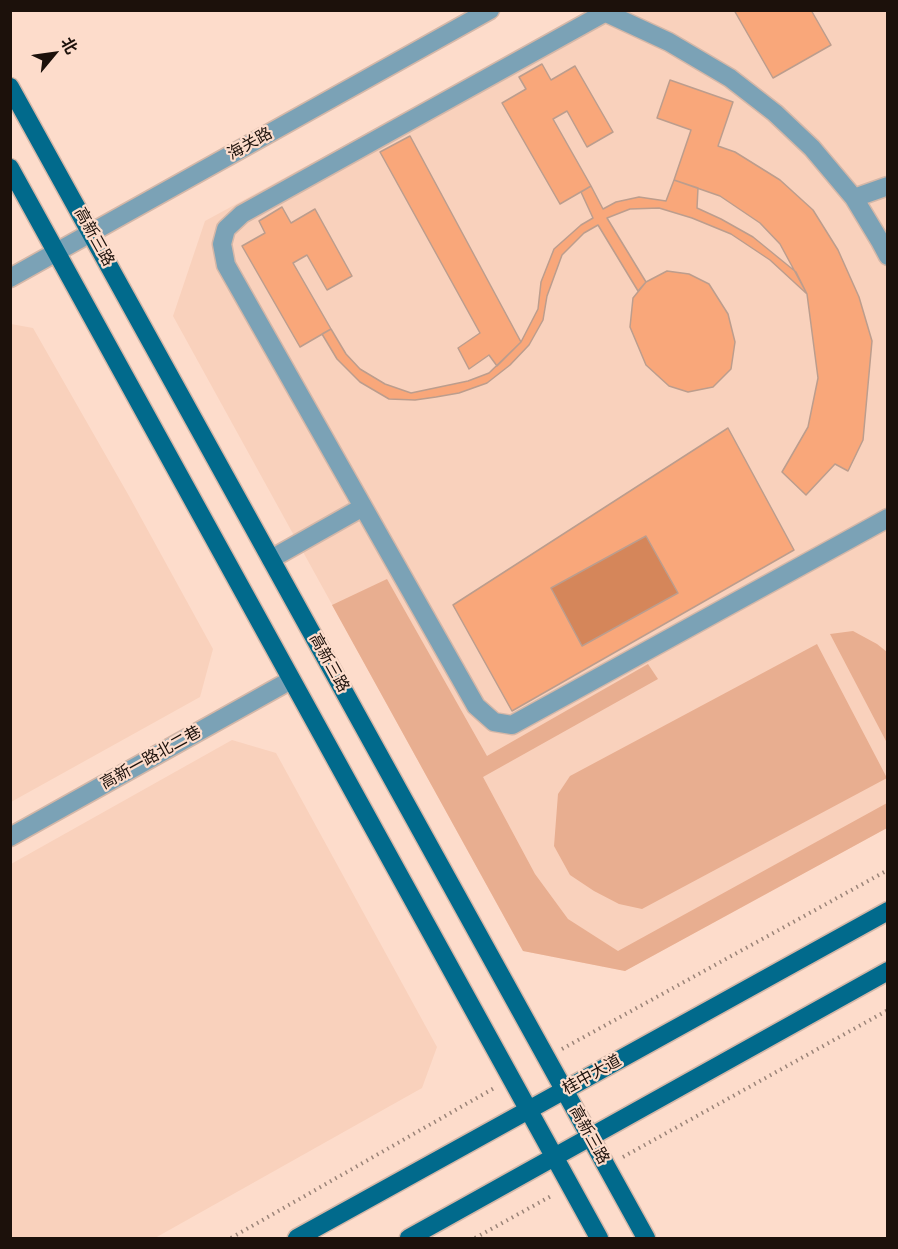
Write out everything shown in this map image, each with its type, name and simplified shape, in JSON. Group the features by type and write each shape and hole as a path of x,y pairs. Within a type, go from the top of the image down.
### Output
{"main road":[{"name":"高新三路","path":"10,87 646,1239"},
{"path":"10,168 599,1239"},
{"name":"桂中大道","path":"297,1239 888,911"},
{"path":"410,1239 888,971"}],"street":[{"name":"海关路","path":"10,278 490,10"},
{"path":"888,256 854,198 812,148 775,113 730,78 669,42 603,11 242,214 226,229 222,244 226,265 476,706 494,722 512,725 888,518"},
{"path":"854,198 888,186"},
{"path":"272,559 363,507"},
{"name":"高新一路北二巷","path":"10,837 291,680"}],"path":[{"path":"606,1166 888,1010"},
{"path":"475,1239 570,1186"}],"shaded area":[{"path":"591,11 887,11 887,828 625,971 523,951 173,316 205,221"},
{"path":"11,324 33,328 213,649 200,697 11,802"},
{"path":"646,536 678,593 582,646 551,588"},
{"path":"387,579 487,756 648,664 658,679 483,777 535,874 568,919 618,951 887,803 887,828 625,971 523,951 332,605"},
{"path":"853,631 887,652 887,743 830,634"},
{"path":"817,644 887,778 642,909 619,904 570,875 554,846 558,794 570,776"},
{"path":"232,740 276,753 437,1047 422,1088 155,1238 11,1238 11,864"}],"building":[{"path":"734,10 811,10 831,45 773,78"},
{"path":"542,64 551,80 575,66 613,132 587,147 567,111 553,119 591,186 560,204 502,103 526,89 519,77"},
{"path":"670,80 733,102 718,146 735,152 780,180 813,210 838,250 859,297 872,341 863,440 848,471 835,464 806,495 782,472 808,427 818,378 807,294 780,244 760,223 720,196 674,180 691,130 657,118"},
{"path":"410,136 521,342 497,366 489,355 469,369 458,348 480,333 380,152"},
{"path":"674,180 698,188 697,208 753,237 796,272 807,294 770,260 731,234 692,218 659,208 630,209 607,218 646,282 638,291 598,225 584,233 562,255 547,296 543,320 529,345 510,365 487,383 459,393 436,397 415,400 389,399 360,382 337,359 322,334 331,329 346,354 360,369 385,384 411,393 468,381 489,373 521,342 538,309 541,282 554,249 581,225 593,218 581,192 591,186 603,209 616,202 639,197 666,201"},
{"path":"282,207 291,223 315,209 352,276 327,290 307,255 293,263 331,329 300,347 242,246 265,233 259,221"},
{"path":"667,271 689,274 709,284 728,314 735,342 731,369 713,387 688,392 669,386 646,365 630,327 633,298 646,282"},
{"path":"728,428 794,550 512,711 453,605","holes":["646,536 678,593 582,646 551,588"]}]}
